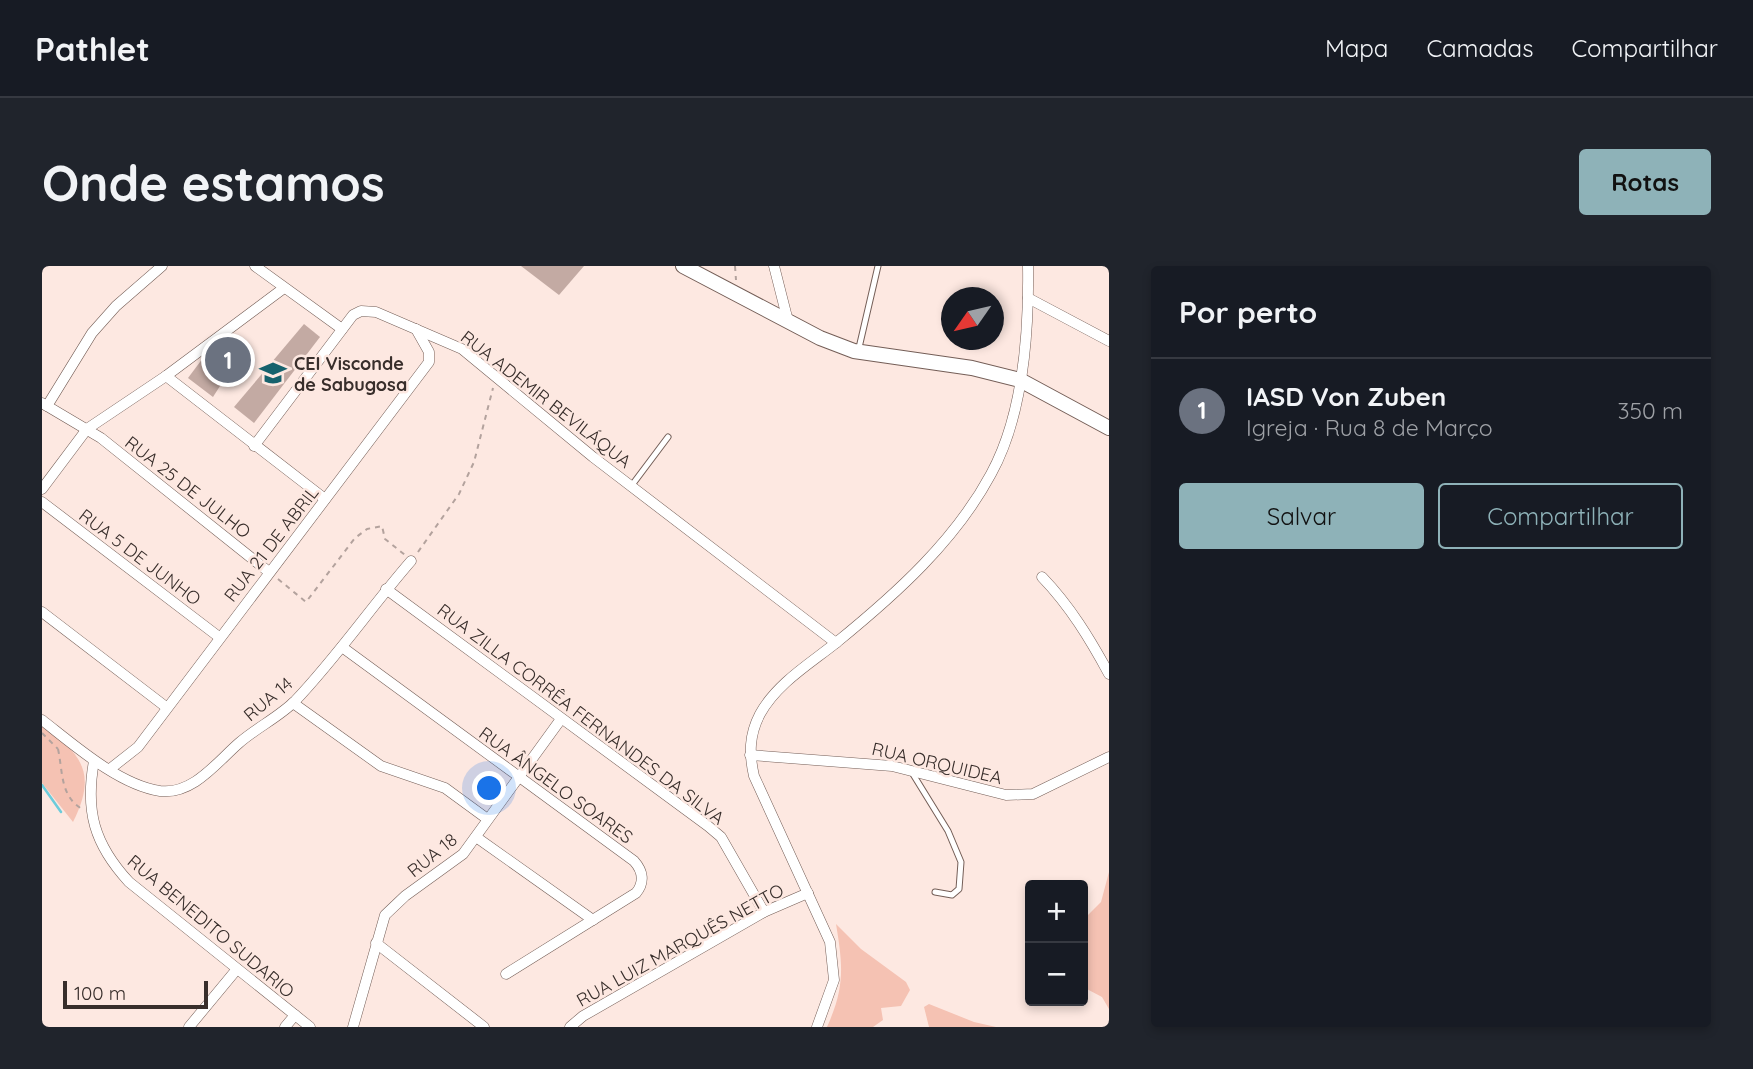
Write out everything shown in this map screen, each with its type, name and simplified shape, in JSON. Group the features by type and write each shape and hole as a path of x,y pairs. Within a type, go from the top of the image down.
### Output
{"street":[{"path":"44,405 92,334 116,306 162,266"},
{"path":"255,266 342,329"},
{"path":"774,266 788,321"},
{"path":"817,1027 830,995 834,965 830,942 763,799 750,755 752,733 761,713 775,695 918,573 991,474 1003,446 1020,380 1028,298 1028,266"},
{"path":"690,268 820,338 858,352 972,368 1020,380 1109,428"},
{"path":"42,489 87,429 166,376 284,288"},
{"path":"1028,298 1109,341"},
{"name":"RUA ADEMIR BEVILÁQUA","path":"254,446 356,312 369,310 462,349 836,643"},
{"name":"RUA 21 DE ABRIL","path":"110,769 138,747 429,362 429,352 416,329"},
{"path":"166,376 325,499"},
{"name":"RUA 25 DE JULHO","path":"44,405 87,429 269,572"},
{"name":"RUA 5 DE JUNHO","path":"42,502 219,638"},
{"name":"RUA 14","path":"42,720 94,761 159,791 178,791 198,779 249,735 293,703 412,559"},
{"path":"1041,577 1068,606 1109,674"},
{"name":"RUA ZILLA CORRÊA FERNANDES DA SILVA","path":"386,589 721,837 764,912"},
{"path":"42,612 166,707"},
{"name":"RUA ÂNGELO SOARES","path":"342,647 634,861 642,871 636,893 506,974"},
{"path":"293,703 381,766 445,788 486,818"},
{"name":"RUA 18","path":"354,1023 385,915 393,905 450,865 475,837 486,818 561,719"},
{"name":"RUA ORQUIDEA","path":"750,755 858,761 911,771 1006,795 1033,794 1109,757"},
{"name":"RUA BENEDITO SUDARIO","path":"94,761 90,797 92,814 99,842 116,868 310,1027"},
{"path":"475,837 593,920"},
{"name":"RUA LUIZ MARQUÊS NETTO","path":"570,1027 583,1016 764,912 808,892"},
{"path":"376,943 484,1027"},
{"path":"189,1027 237,969"},
{"path":"285,1027 295,1016"},
{"path":"354,1023 365,1027"}],"lane":[{"path":"858,352 878,266"},
{"path":"632,485 668,437"},
{"path":"911,771 948,831 961,862 959,889 952,895 935,892"}],"path":[{"path":"269,572 306,602 363,530 382,526 387,542 412,559 452,505 474,462 485,411 496,377"},
{"path":"58,749 65,790 70,800 92,814"}],"shaded area":[{"path":"42,725 67,745 82,766 84,790 73,822 42,783"},
{"path":"1109,872 1109,1009 1102,997 1088,990 1088,915 1101,902"},
{"path":"836,924 861,949 906,982 910,990 901,1006 881,1008 883,1020 873,1027 827,1027 840,988 840,952"},
{"path":"929,1004 974,1022 996,1027 929,1027 924,1007"}],"building":[{"path":"521,266 584,266 559,295"},
{"path":"304,324 320,337 254,423 234,407"},
{"path":"225,341 247,372 233,383 227,375 213,397 188,378 203,358"}],"waterway":[{"path":"42,785 61,812"}],"place":[{"name":"IASD Von Zuben","path":"228,360"},
{"name":"CEI Visconde de Sabugosa","path":"273,373"}]}
